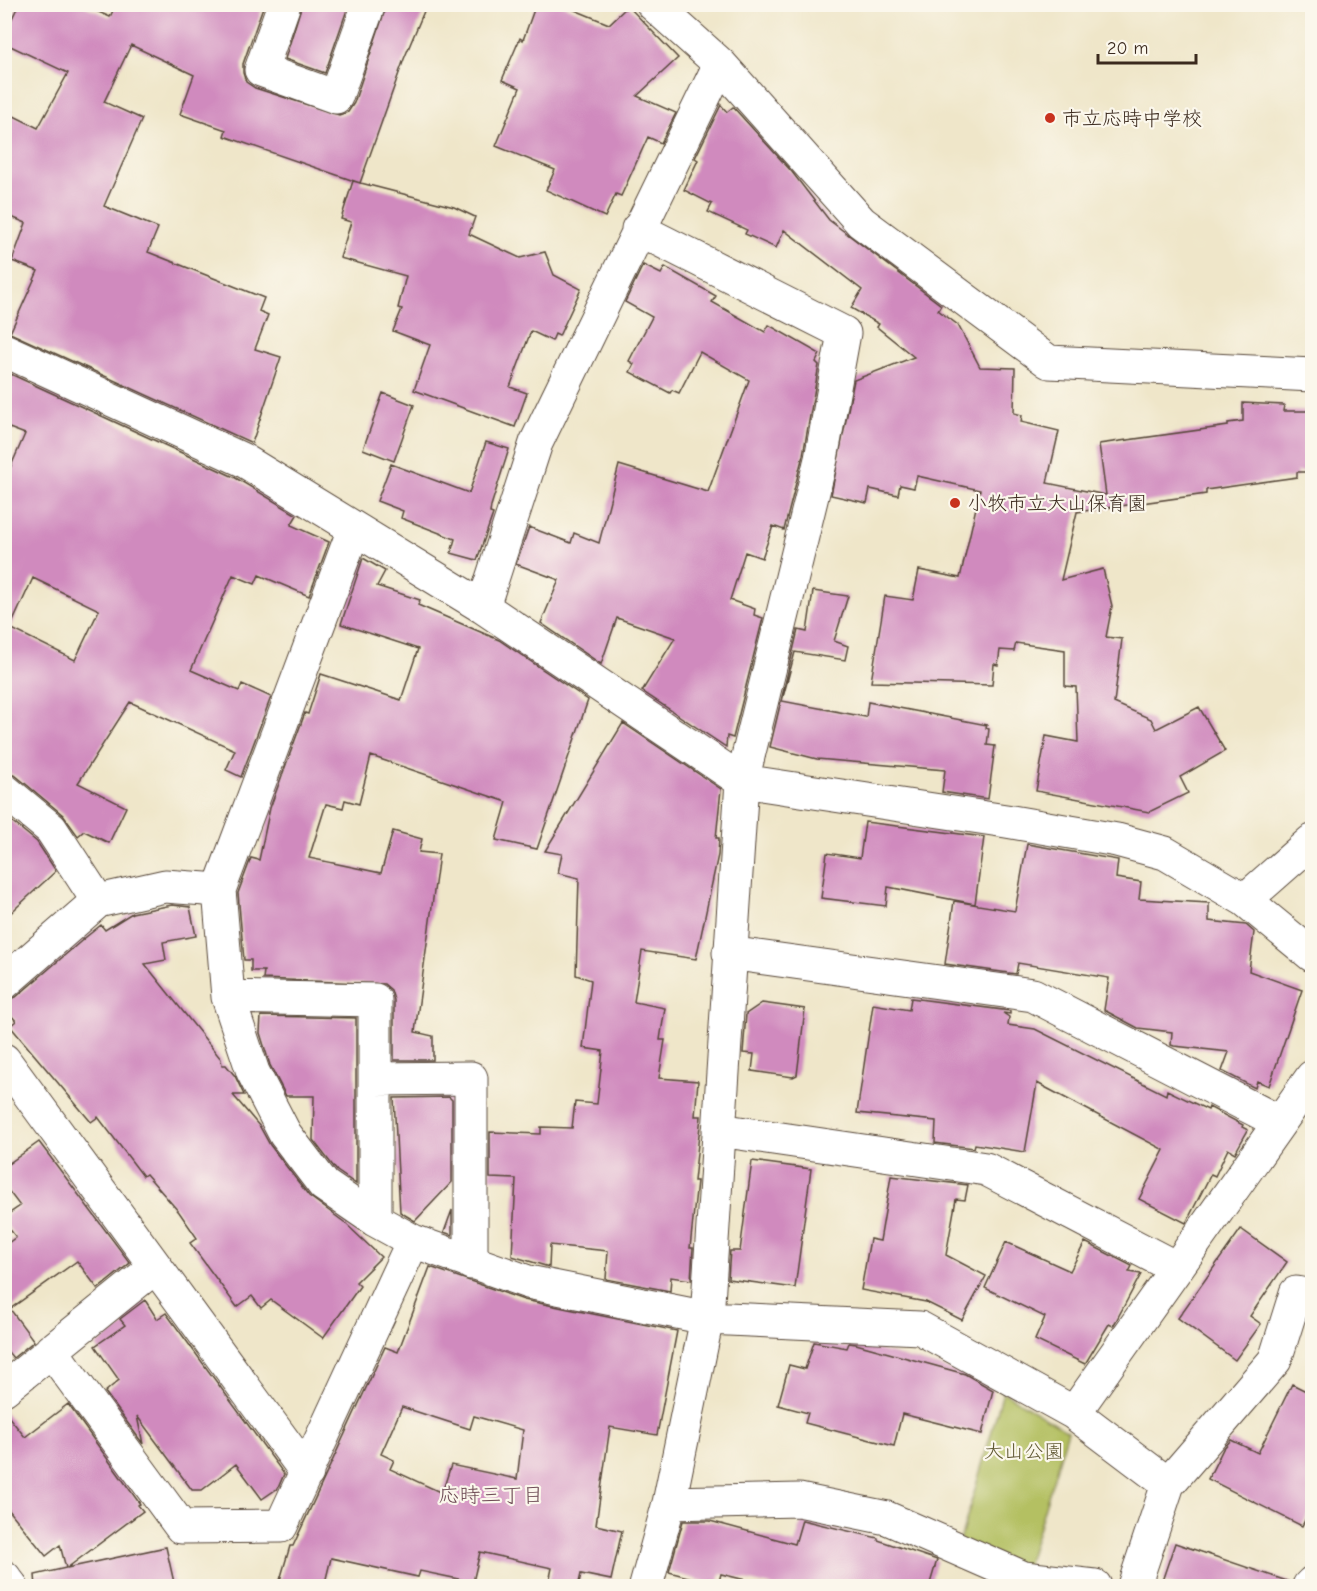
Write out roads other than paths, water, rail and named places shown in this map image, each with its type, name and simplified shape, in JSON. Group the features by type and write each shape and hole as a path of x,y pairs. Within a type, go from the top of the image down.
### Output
{"street":[{"path":"284,4 261,70 336,97 369,4"},
{"path":"653,4 720,64 861,222 1049,362 1312,375"},
{"path":"483,607 536,443 720,64"},
{"path":"638,229 844,333 821,459 742,781 707,1318 669,1503 646,1587"},
{"path":"4,350 243,460 483,607 742,781 1117,840 1165,853 1245,900 1312,955"},
{"path":"354,529 219,890 228,997 253,1072 285,1134 324,1185 375,1220 413,1241 528,1282 707,1318 921,1328 1074,1413 1168,1484"},
{"path":"4,790 51,829 98,901"},
{"path":"1245,900 1312,841"},
{"path":"4,983 98,901 165,886 219,890"},
{"path":"729,953 1033,995 1279,1122"},
{"path":"228,997 375,1000 375,1220"},
{"path":"4,1060 154,1268 307,1473"},
{"path":"1074,1413 1312,1077"},
{"path":"375,1079 471,1078 471,1263"},
{"path":"719,1130 986,1169 1176,1268"},
{"path":"51,1350 181,1527 281,1526 413,1241"},
{"path":"4,1389 154,1268"},
{"path":"1134,1587 1168,1484 1275,1360 1296,1293 1312,1296"},
{"path":"669,1503 799,1500 810,1502 886,1518 1024,1578 1095,1587"},
{"path":"4,1577 11,1587"},
{"path":"1309,1587 1312,1583"}],"place":[{"name":"市立応時中学校","path":"1050,118"},
{"name":"小牧市立大山保育園","path":"955,503"}],"district":[{"name":"応時三丁目","path":"491,1495"}],"park label":[{"name":"大山公園","path":"1024,1451"}]}
